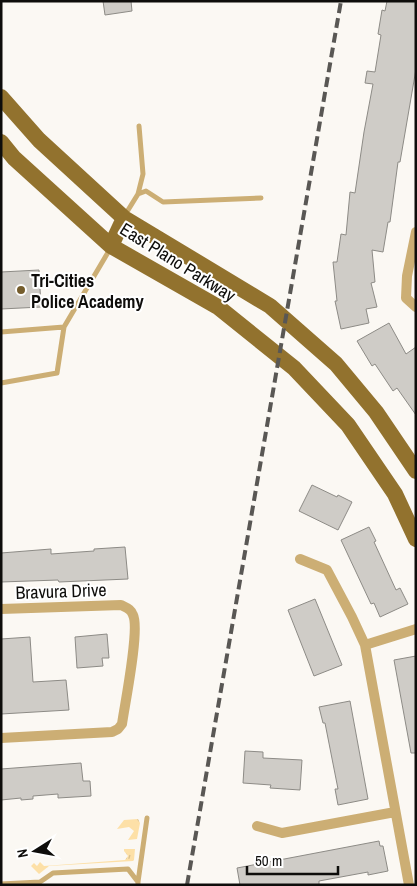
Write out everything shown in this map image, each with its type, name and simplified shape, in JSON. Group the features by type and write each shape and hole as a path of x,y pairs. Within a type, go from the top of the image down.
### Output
{"main road":[{"name":"East Plano Parkway","path":"1,97 39,140 124,218 270,306 336,364 376,412 416,471"},
{"name":"East Plano Parkway","path":"1,142 8,155 111,246 218,307 294,368 348,426 395,494 416,539"},
{"path":"111,246 124,218"}],"street":[{"path":"416,232 407,276 406,298 416,307"},
{"path":"300,559 327,570 365,645 409,885"},
{"name":"Bravura Drive","path":"1,608 122,605 130,609 134,616 136,632 122,724 118,729 112,732 1,738"},
{"path":"365,645 416,629"},
{"path":"257,826 282,833 395,812"}],"lane":[{"path":"124,218 138,194 143,174 139,126"},
{"path":"138,194 146,191 163,202 261,198"},
{"path":"1,383 58,373 64,327 111,246"},
{"path":"1,332 64,327"},
{"path":"138,884 147,818"},
{"path":"1,884 40,882 53,873 128,868 138,884"}],"green space":[{"path":"138,819 140,823 137,839 128,840 134,831 129,827 117,829 124,820"},
{"path":"124,849 135,849 133,861 49,866 39,874 31,866 34,863 37,866 40,862 44,866 125,860 128,856"}],"building":[{"path":"103,1 131,1 132,11 105,15"},
{"path":"387,1 416,1 416,69 400,162 398,162 390,222 388,222 383,252 372,250 375,282 371,283 377,307 366,309 369,323 341,329 335,301 337,301 333,262 337,262 341,234 346,235 350,192 355,193 373,84 365,83 367,71 375,72 381,35 378,34 382,10 385,11"},
{"name":"Tri-Cities Police Academy","path":"39,270 41,307 1,309 1,272"},
{"path":"389,323 406,354 416,347 416,415 397,388 393,391 375,364 372,366 357,341"},
{"path":"312,485 352,502 338,530 299,511"},
{"path":"369,527 396,590 400,588 408,604 380,617 374,603 371,604 341,540"},
{"path":"125,547 128,579 1,582 1,553 51,549 51,554"},
{"path":"315,599 342,665 314,676 288,610"},
{"path":"107,634 109,658 102,658 103,666 77,668 75,637"},
{"path":"30,637 33,682 66,680 69,710 1,714 1,639"},
{"path":"416,656 416,753 411,753 394,660"},
{"path":"350,701 368,799 338,805 335,789 338,789 325,723 323,723 319,707"},
{"path":"245,751 263,752 263,758 302,760 300,790 270,788 271,785 243,783"},
{"path":"81,763 83,781 90,781 91,796 58,798 58,794 33,796 33,799 1,800 1,769"},
{"path":"379,841 380,846 383,846 388,871 368,875 368,872 319,881 319,885 240,885 237,868"}],"railway":[{"path":"187,885 341,1"}],"place":[{"name":"Tri-Cities Police Academy","path":"21,290"}]}
